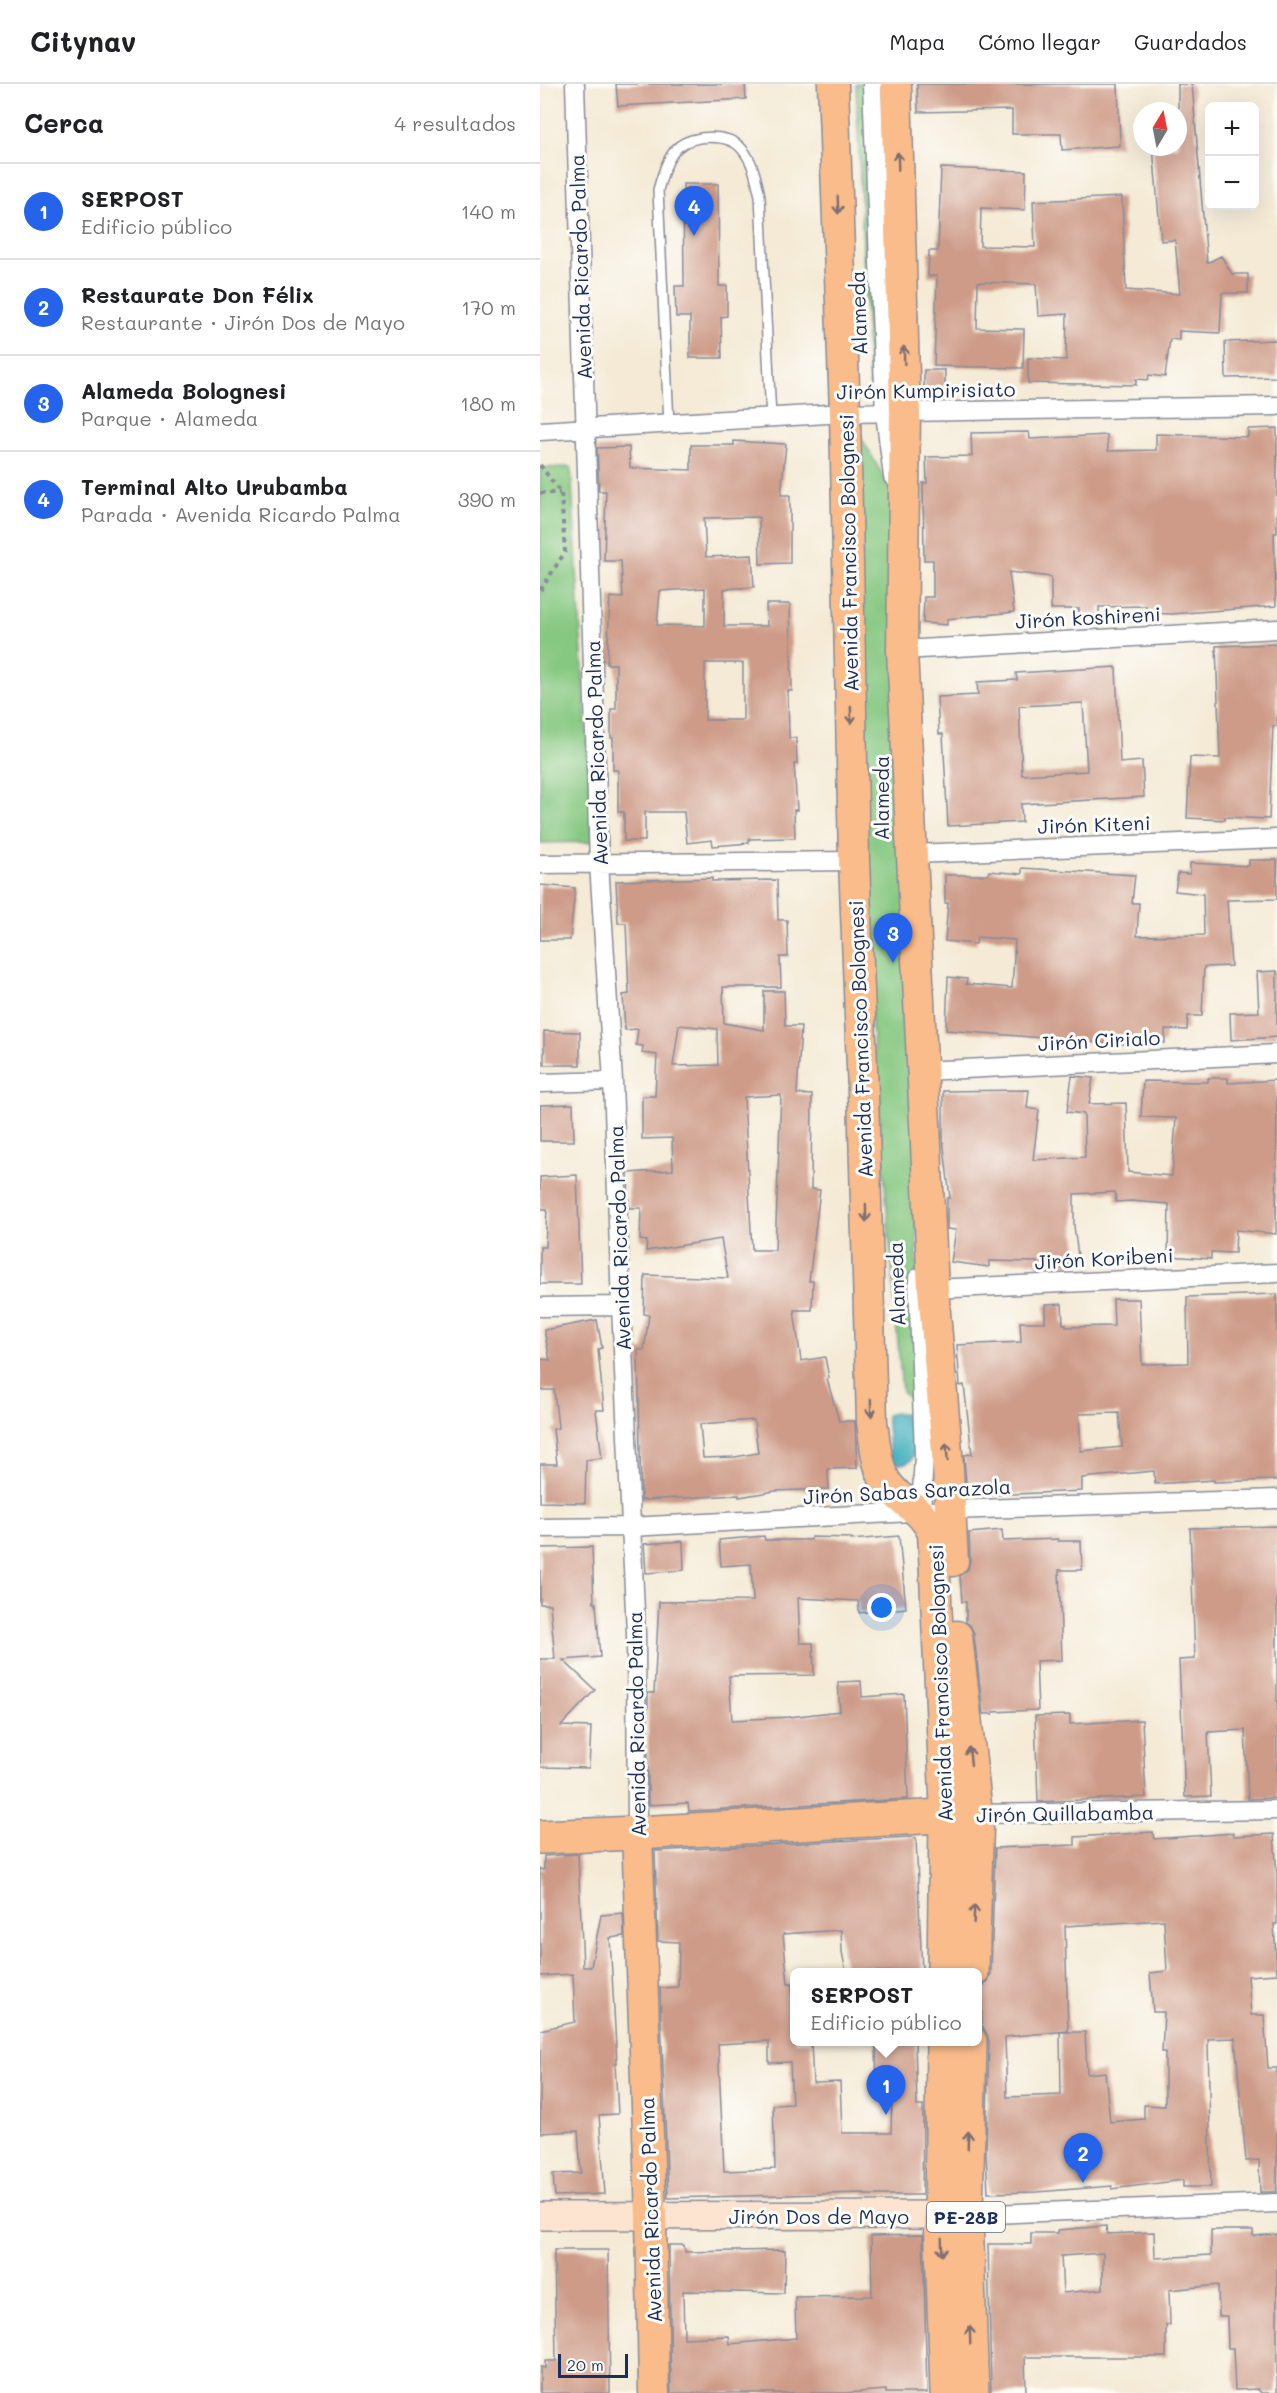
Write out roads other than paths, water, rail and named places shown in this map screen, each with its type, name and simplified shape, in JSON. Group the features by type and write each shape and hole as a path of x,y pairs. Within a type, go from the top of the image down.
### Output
{"highway":[{"name":"Jirón Quillabamba","path":"540,1837 962,1815"},
{"name":"Avenida Francisco Bolognesi","path":"944,1968 962,1815"},
{"name":"Avenida Francisco Bolognesi","path":"962,1815 972,1968"},
{"name":"PE-28B","path":"944,2046 953,2215 972,2393"},
{"name":"PE-28B","path":"947,2393 953,2215 970,2046"}],"main road":[{"name":"Avenida Francisco Bolognesi","path":"834,84 845,413 854,861 872,1422 877,1459 887,1484 903,1500 921,1512 933,1533 962,1815"},
{"name":"Avenida Francisco Bolognesi","path":"896,84 895,412 902,650 914,854 933,1288 950,1510 958,1654 962,1815"},
{"name":"Avenida Ricardo Palma","path":"637,1833 651,2217 654,2393"}],"street":[{"name":"Avenida Ricardo Palma","path":"575,84 599,863 613,1081 636,1633 637,1833"},
{"name":"Alameda","path":"872,84 895,412"},
{"name":"Jirón Kumpirisiato","path":"540,431 845,413 1277,406"},
{"name":"Jirón koshireni","path":"902,650 1277,629"},
{"name":"Alameda","path":"902,650 903,857 924,1455 921,1512"},
{"name":"Jirón Kiteni","path":"914,854 1277,839"},
{"path":"540,864 854,861"},
{"name":"Jirón Cirialo","path":"923,1071 1277,1054"},
{"path":"540,1083 613,1081"},
{"name":"Jirón Koribeni","path":"933,1288 1277,1273"},
{"path":"540,1307 621,1306"},
{"name":"Jirón Sabas Sarazola","path":"540,1528 630,1527 950,1510 1277,1499"},
{"name":"Jirón Quillabamba","path":"962,1815 1277,1810"},
{"name":"Jirón Dos de Mayo","path":"540,2216 953,2215 1277,2203"}],"lane":[{"path":"669,424 658,190 664,169 677,148 697,138 721,138 741,147 754,166 760,196 771,418"}],"water":[{"path":"894,1413 909,1415 915,1429 914,1456 903,1464 890,1463 886,1415"}],"place":[{"name":"Terminal Alto Urubamba","path":"694,236"},
{"name":"Alameda Bolognesi","path":"893,963"},
{"name":"SERPOST","path":"886,2115"},
{"name":"Restaurate Don Félix","path":"1083,2183"}]}
